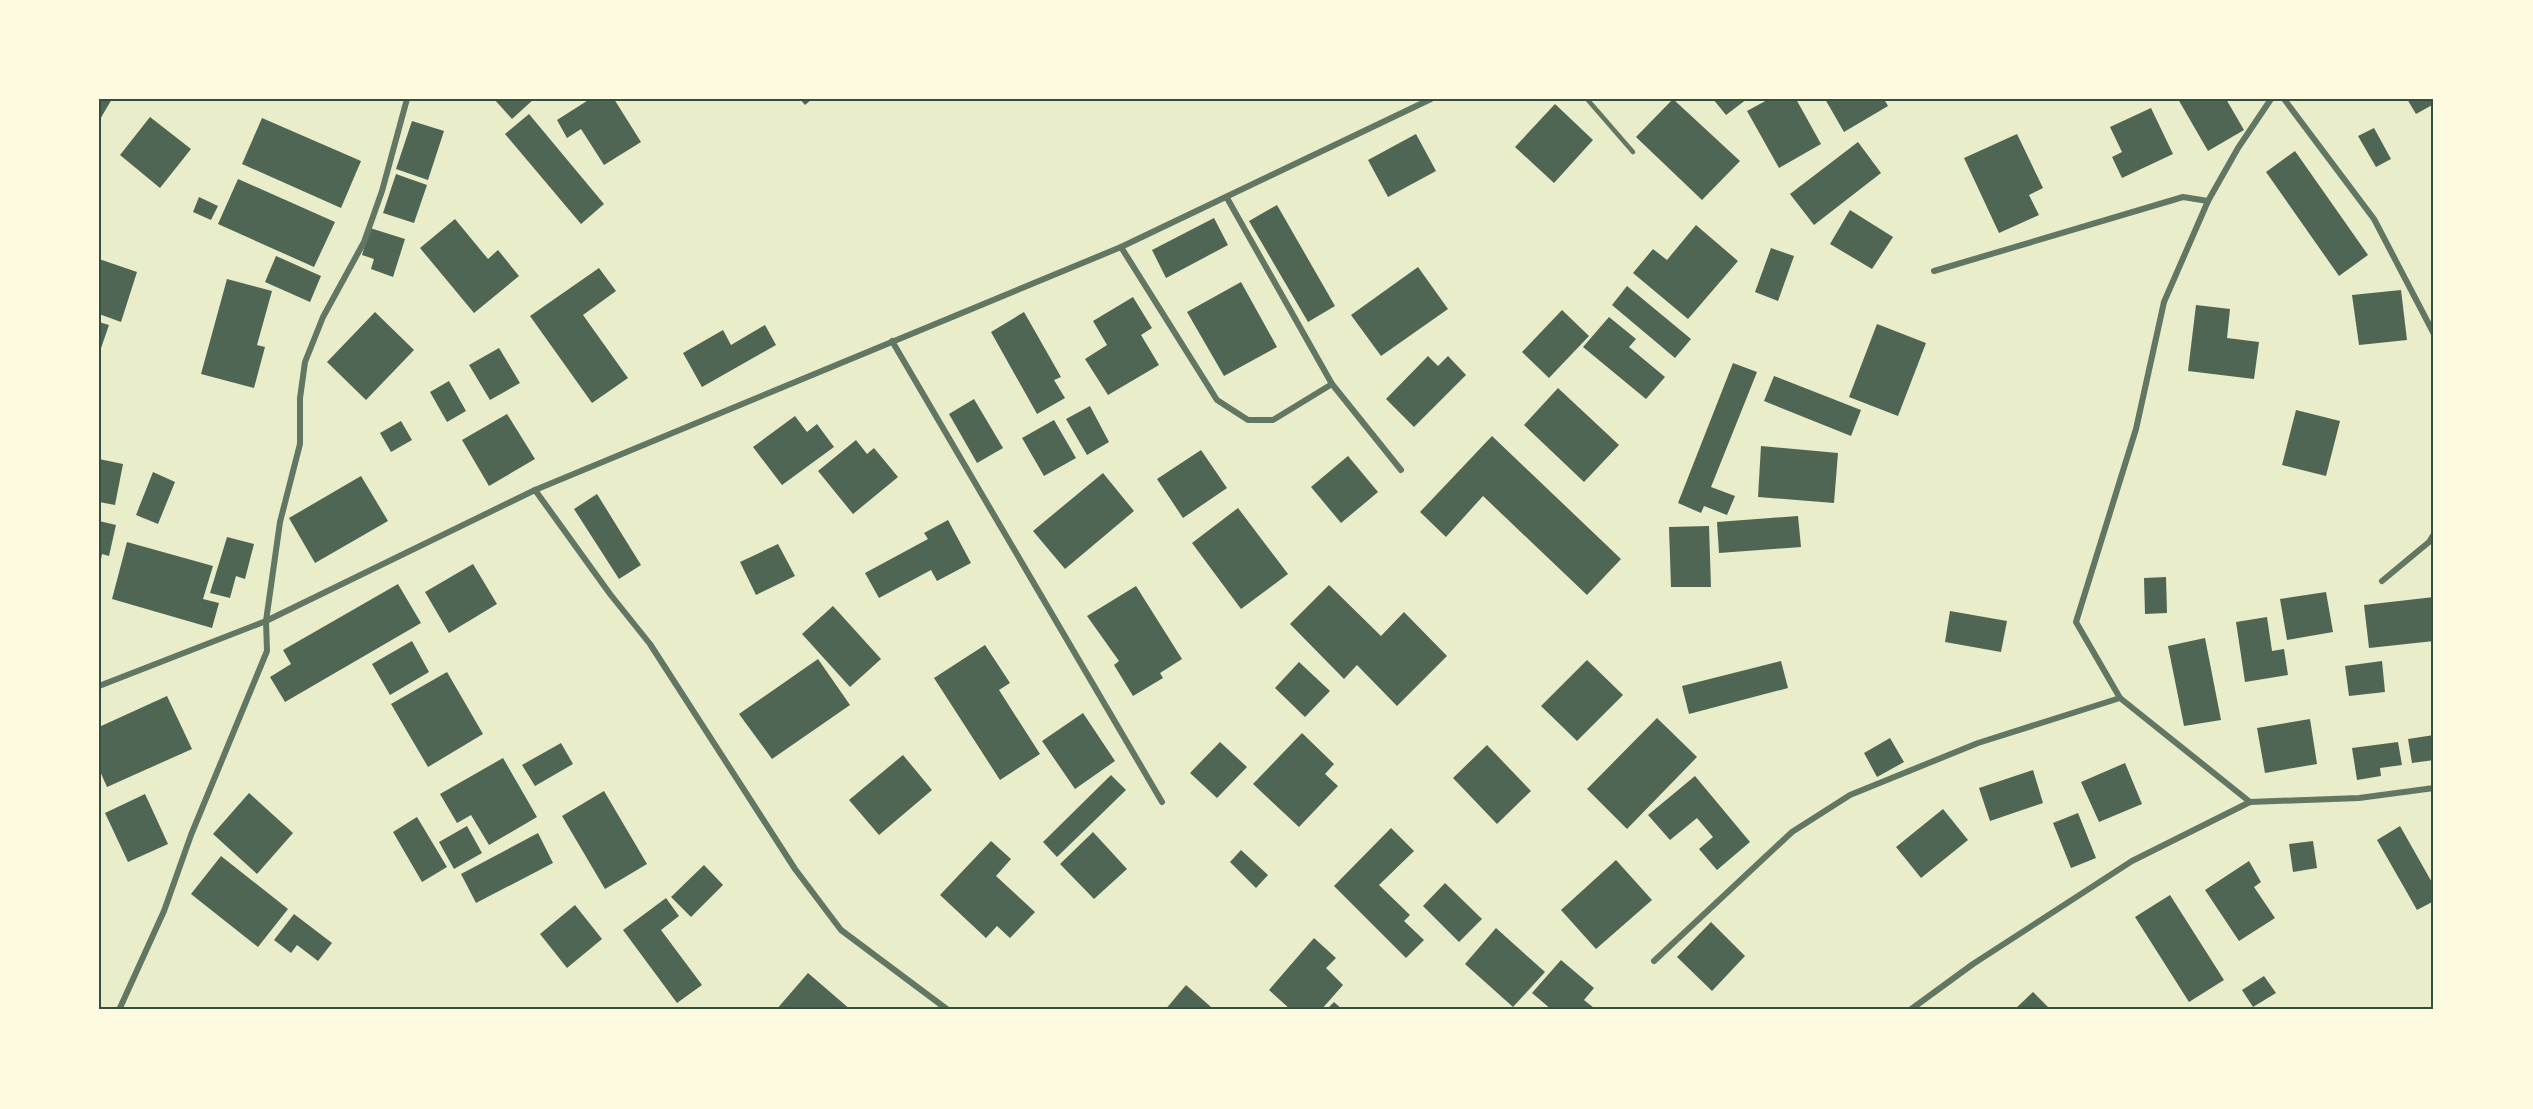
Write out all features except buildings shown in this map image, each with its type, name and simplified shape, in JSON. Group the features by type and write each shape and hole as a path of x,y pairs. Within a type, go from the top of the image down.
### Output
{"street":[{"path":"119,1010 164,911 191,835 267,651 266,621 280,522 300,444 300,398 305,362 324,317 364,242 382,191 407,99"},
{"path":"99,686 266,621 535,490 1121,247 1431,99"},
{"path":"2250,802 2120,698 2076,622 2136,429 2164,302 2208,201 2238,148 2271,99"},
{"path":"2284,99 2374,219 2434,334"},
{"path":"1934,271 2183,197 2208,201"},
{"path":"1227,198 1332,384 1401,470"},
{"path":"1121,247 1217,400 1240,415 1248,420 1273,420 1332,384"},
{"path":"892,341 1162,802"},
{"path":"535,490 650,644 795,869 841,930 948,1010"},
{"path":"2382,581 2429,542 2434,534"},
{"path":"1654,961 1792,832 1850,795 1978,743 2120,698"},
{"path":"1910,1010 1973,964 2132,861 2250,802 2359,798 2434,788"}],"lane":[{"path":"1587,99 1633,152"}]}
